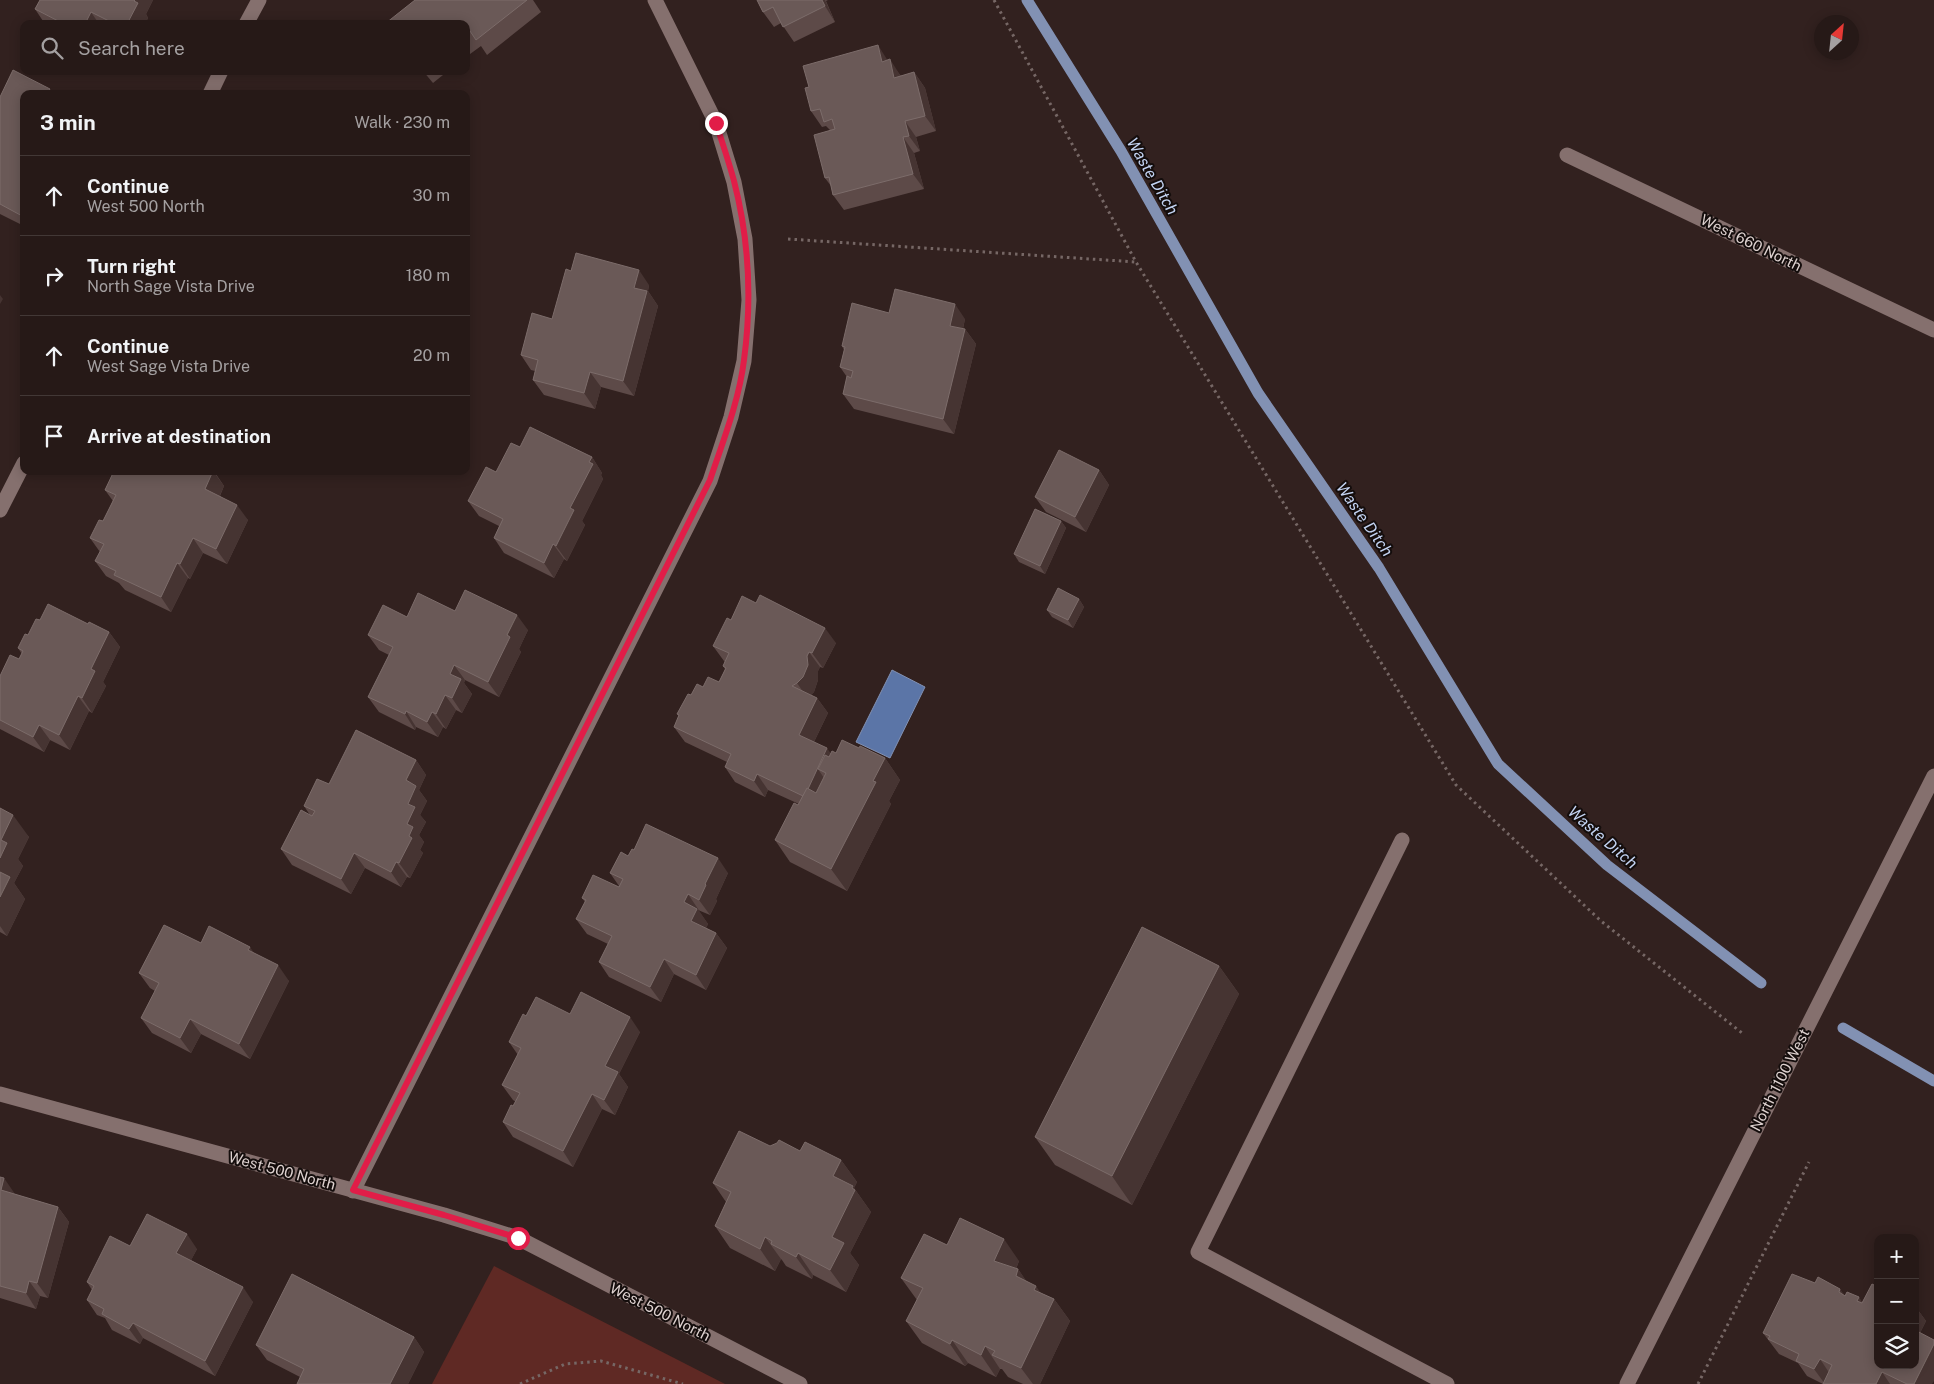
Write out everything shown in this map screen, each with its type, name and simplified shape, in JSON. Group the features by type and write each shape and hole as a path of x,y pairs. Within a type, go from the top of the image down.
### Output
{"street":[{"path":"248,20 259,0"},
{"path":"353,1190 710,480 731,417 744,361 749,300 745,240 734,182 716,123 655,0"},
{"path":"212,90 220,75"},
{"name":"West 660 North","path":"1567,156 1934,330"},
{"path":"0,510 20,471"},
{"name":"North 1100 West","path":"1627,1384 1934,776"},
{"path":"1402,840 1198,1252 1447,1384"},
{"name":"West 500 North","path":"0,1094 444,1215 518,1238 800,1384"}],"path":[{"path":"994,0 1136,262 1456,785 1601,921 1742,1033"},
{"path":"788,239 1136,262"},
{"path":"1698,1384 1809,1162"},
{"path":"520,1384 565,1364 601,1361 683,1384"}],"shaded area":[{"path":"494,1266 725,1384 432,1384"}],"water":[{"path":"892,670 925,687 890,758 856,742"}],"building":[{"path":"40,0 135,0 138,3 129,20 107,20 91,12 87,20 56,20 35,9"},
{"path":"415,0 527,0 476,40 470,31 470,20 390,20"},
{"path":"757,0 822,0 825,6 783,27 773,7 763,12"},
{"path":"878,45 882,62 890,59 894,78 914,72 925,116 905,121 909,136 903,137 913,174 833,195 829,177 825,178 814,135 835,129 832,119 824,122 820,109 811,111 805,88 809,87 803,66"},
{"path":"13,70 50,89 20,90 20,215 0,204 0,97"},
{"path":"576,253 639,270 634,288 647,291 623,381 590,372 584,393 533,380 538,360 521,355 532,313 552,319 566,269 571,271"},
{"path":"895,289 955,304 950,326 965,329 943,419 843,394 847,376 851,378 853,371 840,367 845,347 842,346 852,303 889,313"},
{"path":"530,427 592,457 589,462 593,464 570,508 574,510 556,546 553,544 544,563 494,538 503,519 468,501 486,467 496,472 511,443 520,447"},
{"path":"1059,450 1099,470 1075,517 1035,497"},
{"path":"112,475 211,475 205,489 237,505 216,549 193,538 180,564 177,563 161,597 114,575 116,571 95,561 104,544 90,538 99,520 103,521 116,495 105,490"},
{"path":"1035,509 1061,521 1040,566 1014,554"},
{"path":"1058,588 1079,599 1068,620 1047,610"},
{"path":"465,590 517,615 507,635 510,637 488,682 454,665 450,674 461,679 452,698 445,695 436,714 432,712 427,722 406,711 405,714 368,697 393,647 368,635 383,605 407,617 418,593 455,611"},
{"path":"760,595 825,628 812,653 809,652 807,656 808,665 803,677 792,686 817,698 799,735 827,748 803,796 757,774 754,781 725,767 731,754 674,727 679,715 677,714 688,694 691,695 697,684 703,687 708,677 719,682 726,668 723,666 729,653 713,646 727,618 731,620 742,596 756,603"},
{"path":"48,604 109,632 91,669 95,671 82,698 78,696 59,735 39,725 33,737 0,720 0,676 10,655 19,659 23,651 18,648 25,634 28,635 36,619 40,620"},
{"path":"356,730 416,760 406,780 416,786 408,804 415,807 407,824 413,827 409,836 412,838 399,863 396,862 391,872 354,853 341,879 281,849 301,810 312,816 315,811 304,806 317,779 329,784"},
{"path":"842,740 885,758 873,781 876,782 831,869 775,840 794,803 798,805 807,788 816,793 826,773 818,769 825,755 829,757 832,751 836,753"},
{"path":"0,808 13,815 1,840 7,843 0,858"},
{"path":"646,824 718,858 699,900 688,894 684,902 697,909 691,921 716,933 696,975 664,959 650,987 599,962 612,936 576,919 586,900 582,898 593,875 619,887 623,879 610,873 621,852 628,856 632,849 634,850"},
{"path":"0,872 10,877 0,897"},
{"path":"164,925 201,943 209,926 250,947 248,950 278,965 239,1044 190,1019 180,1038 141,1018 159,983 139,973"},
{"path":"1142,927 1219,966 1112,1176 1035,1137"},
{"path":"581,992 630,1017 605,1066 618,1072 604,1100 592,1094 563,1151 503,1122 511,1105 513,1106 520,1093 502,1085 521,1048 509,1042 523,1014 526,1016 536,997 570,1014"},
{"path":"739,1131 770,1146 779,1140 800,1151 805,1142 841,1160 833,1176 853,1186 852,1188 855,1190 832,1237 844,1243 830,1270 798,1253 796,1257 771,1244 772,1241 765,1237 760,1249 715,1226 731,1192 713,1183"},
{"path":"0,1177 4,1178 1,1190 58,1207 37,1283 29,1281 26,1293 0,1286"},
{"path":"147,1214 187,1234 176,1253 243,1287 205,1361 133,1323 129,1329 102,1314 104,1309 87,1300 94,1286 87,1282 110,1236 130,1246"},
{"path":"960,1218 1004,1239 994,1261 1018,1269 1016,1276 1036,1286 1034,1290 1054,1299 1021,1368 992,1355 995,1351 985,1346 981,1355 952,1340 950,1344 906,1321 923,1288 901,1278 924,1234 947,1245"},
{"path":"292,1274 414,1337 390,1384 297,1384 304,1369 256,1345"},
{"path":"1792,1274 1815,1283 1818,1277 1840,1289 1839,1292 1845,1296 1847,1292 1859,1297 1857,1301 1862,1303 1872,1284 1874,1285 1874,1369 1919,1369 1919,1332 1934,1340 1934,1344 1914,1384 1907,1384 1882,1372 1876,1384 1823,1384 1832,1365 1820,1359 1814,1369 1796,1361 1799,1354 1768,1339 1770,1336 1763,1333"}],"waterway":[{"name":"Waste Ditch","path":"1027,0 1121,151 1258,393 1379,568 1498,764 1607,865 1761,983"},
{"name":"Waste Ditch","path":"1843,1028 1934,1081"}],"route":[{"path":"518,1238 353,1190 710,480 731,417 744,361 749,300 745,240 734,182 716,123"}]}
